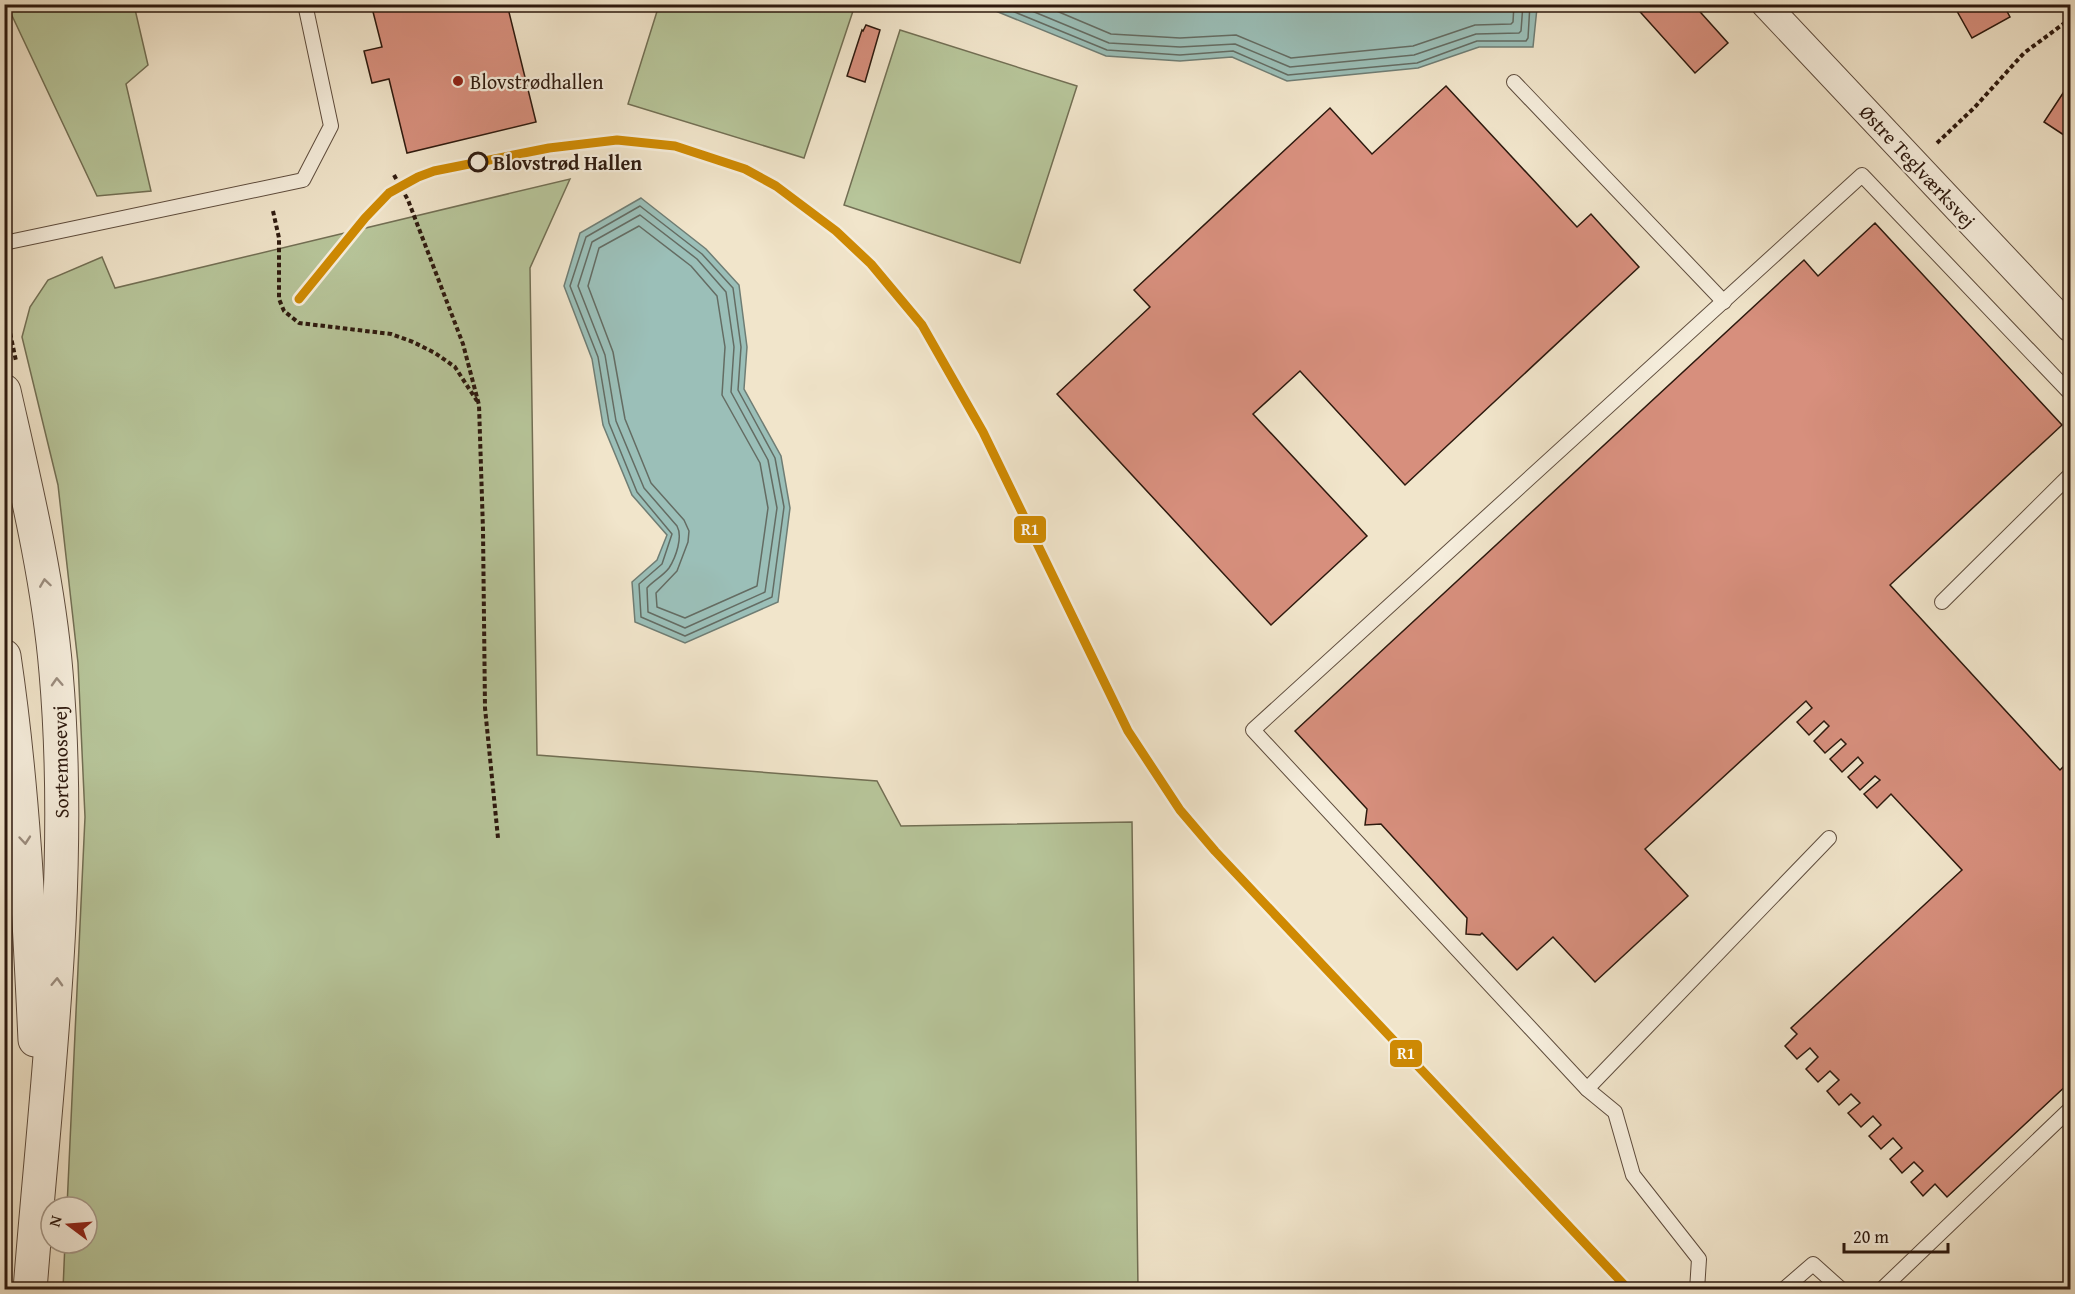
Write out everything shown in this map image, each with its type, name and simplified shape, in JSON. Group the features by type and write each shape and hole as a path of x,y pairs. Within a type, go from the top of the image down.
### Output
{"street":[{"name":"Østre Teglværksvej","path":"1765,4 2070,328"},
{"name":"Sortemosevej","path":"4,391 42,559 56,672 63,782 56,993 30,1290"},
{"name":"Sortemosevej","path":"4,656 14,718 27,857 42,1138"}],"lane":[{"path":"4,243 303,180 331,126 305,4"},
{"path":"1514,82 1724,302"},
{"path":"1697,1290 1699,1259 1633,1175 1615,1112 1587,1089 1253,730 1862,175 2070,393"},
{"path":"1942,602 2070,475"},
{"path":"1587,1089 1829,838"},
{"path":"1881,1290 2070,1109"},
{"path":"1784,1290 1813,1264 1842,1290"}],"path":[{"path":"1916,165 1955,124 1974,108 2024,53 2070,19"},
{"path":"394,175 408,200 463,344 479,405 485,708 498,838"},
{"path":"268,187 279,238 279,299 284,311 299,323 391,334 413,342 435,353 455,367 479,405"},
{"path":"4,304 6,313"}],"green space":[{"path":"7,5 134,5 148,65 126,84 151,191 97,196"},
{"path":"659,5 855,5 804,158 628,104"},
{"path":"900,30 1077,86 1020,263 844,205"},
{"path":"570,179 530,268 537,755 877,781 901,826 1132,822 1138,1289 63,1289 64,1255 99,1255 99,1195 68,1195 85,817 78,663 58,485 22,337 30,307 48,280 102,257 115,288"}],"water":[{"path":"1534,4 1537,8 1533,47 1479,47 1418,68 1287,81 1232,57 1180,61 1106,56 981,5"},
{"path":"641,198 706,249 739,285 747,347 744,389 781,456 790,508 778,602 685,643 635,622 632,582 657,560 667,535 632,495 603,425 592,359 564,286 580,233"}],"building":[{"name":"Blovstrødhallen","path":"371,4 507,4 536,122 407,153 389,79 372,83 364,51 382,47"},
{"path":"1633,4 1693,4 1728,43 1695,73"},
{"path":"1953,4 2003,4 2010,17 1972,38"},
{"path":"866,25 880,30 865,82 847,76 862,30"},
{"path":"2070,85 2070,139 2044,122"},
{"path":"1446,86 1577,227 1591,214 1639,267 1405,485 1300,371 1253,414 1367,536 1271,625 1057,394 1150,307 1134,290 1330,108 1372,154"},
{"path":"1875,223 2062,425 1890,585 2060,770 2070,760 2070,1082 1947,1197 1935,1184 1923,1196 1911,1182 1923,1171 1914,1162 1902,1173 1890,1159 1902,1148 1893,1138 1881,1149 1869,1136 1881,1125 1873,1116 1861,1127 1848,1113 1860,1103 1851,1094 1839,1105 1827,1091 1839,1080 1830,1071 1818,1082 1806,1069 1818,1057 1810,1048 1797,1059 1785,1046 1797,1034 1791,1028 1962,870 1891,794 1877,808 1864,794 1880,780 1875,776 1860,790 1848,777 1863,763 1858,757 1842,772 1830,759 1846,744 1841,739 1825,753 1814,741 1829,726 1824,721 1809,735 1797,722 1812,708 1806,701 1645,849 1688,896 1595,982 1553,937 1517,970 1482,933 1480,935 1466,934 1467,918 1381,824 1365,825 1367,809 1295,731 1804,260 1818,276"}],"transit line":[{"name":"R1","path":"299,299 365,218 389,193 434,171 549,148 617,140 675,146 745,169 776,186 836,231 871,264 922,325 983,432 1128,731 1180,810 1215,851 1629,1290"}],"place":[{"name":"Blovstrødhallen","path":"458,81"},
{"name":"Blovstrød Hallen","path":"478,162"}]}
